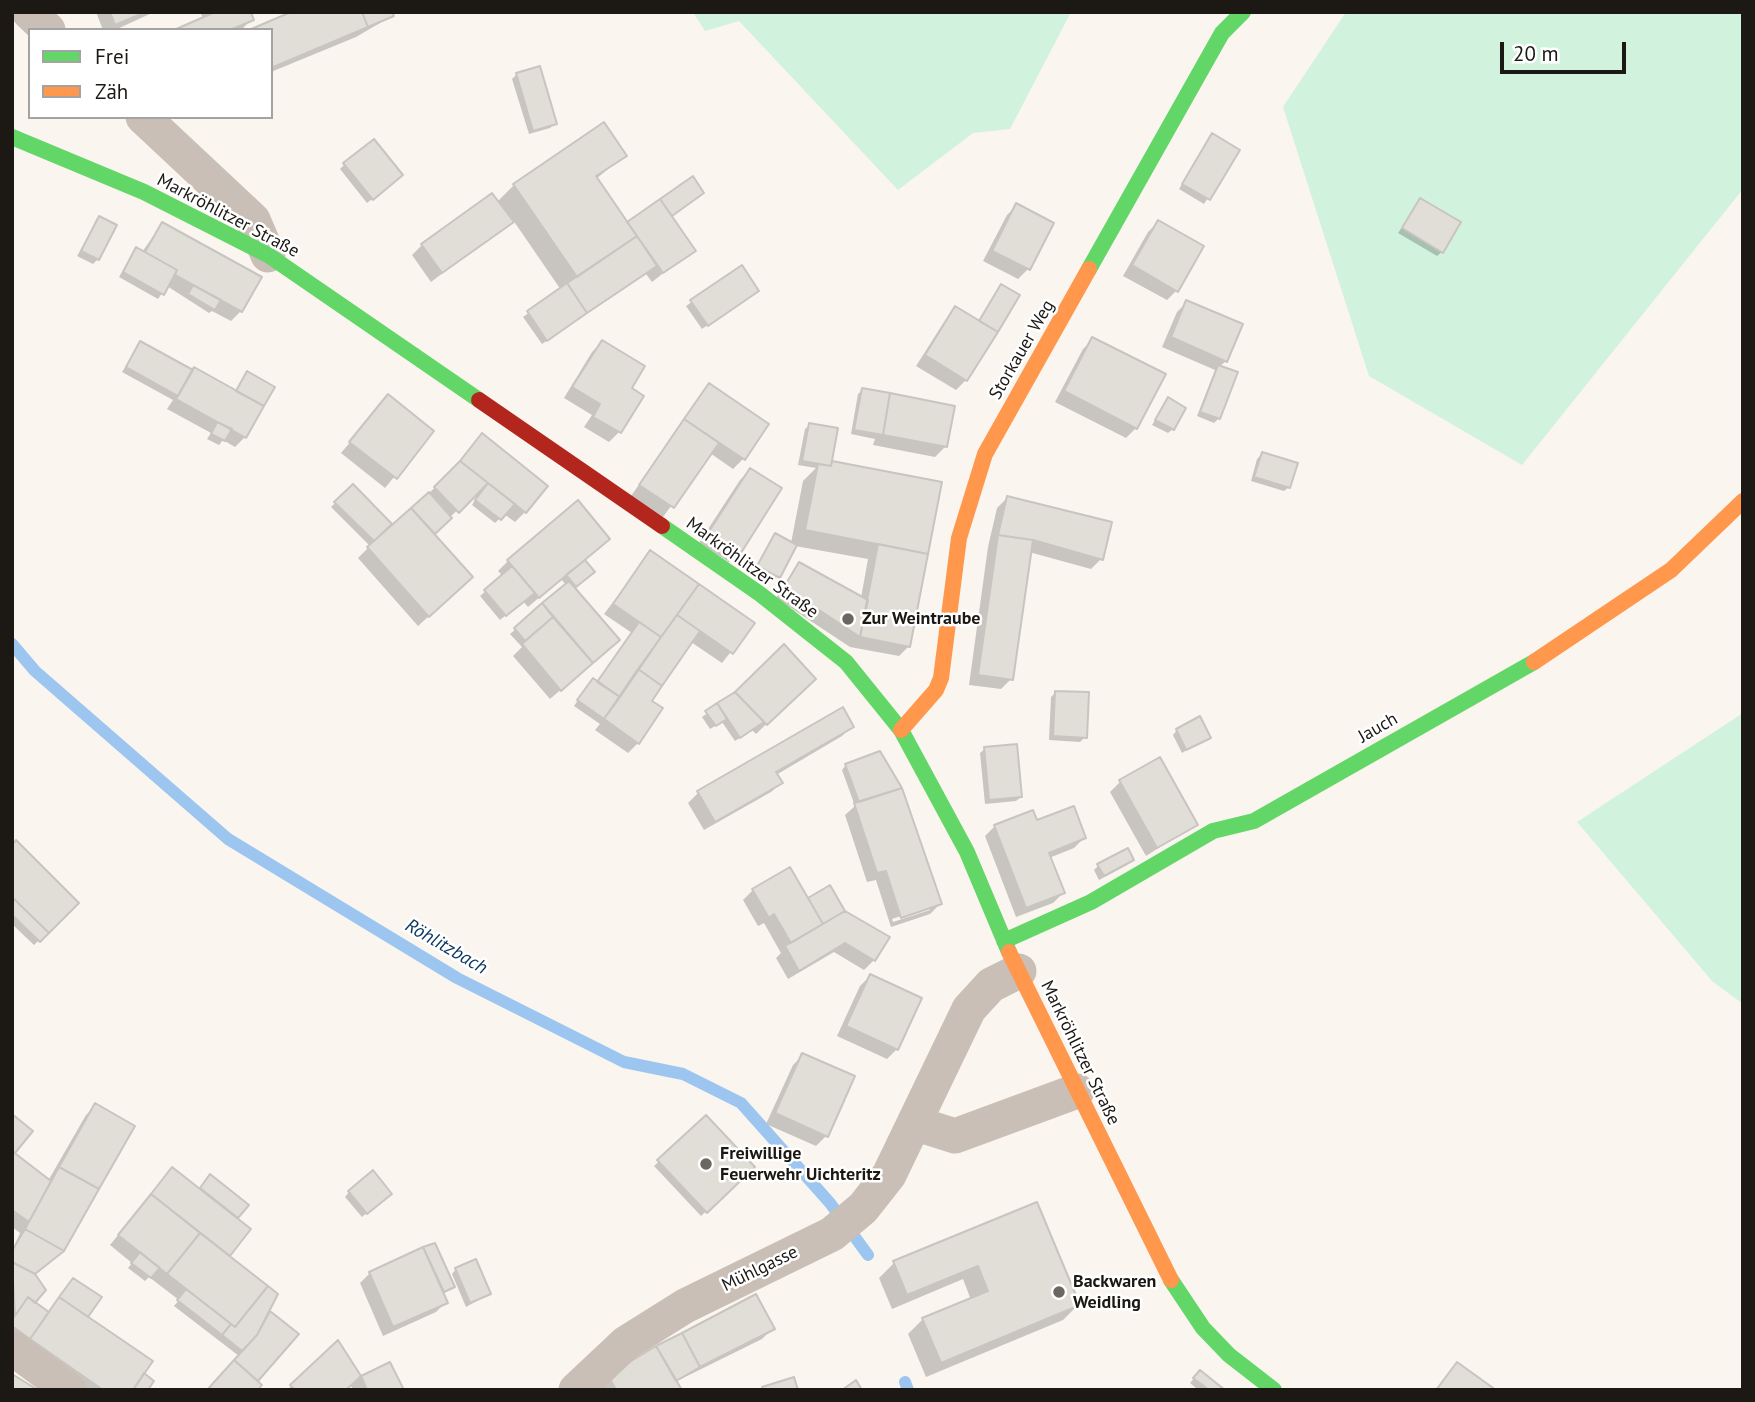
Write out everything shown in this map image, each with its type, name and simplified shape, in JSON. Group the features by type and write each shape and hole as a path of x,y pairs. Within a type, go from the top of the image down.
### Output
{"main road":[{"name":"Storkauer Weg","path":"901,730 936,690 941,678 959,538 985,454 1222,33 1243,12"},
{"name":"Markröhlitzer Straße","path":"12,137 145,192 268,255 760,594 846,662 901,730 967,852 1012,956 1168,1276 1203,1328 1228,1355 1274,1390"},
{"name":"Jauch","path":"1012,956 1091,902 1213,831 1254,821 1552,651 1671,570 1743,501"}],"street":[{"path":"29,12 46,28"},
{"path":"145,119 253,220 268,255"},
{"name":"Mühlgasse","path":"576,1390 626,1343 685,1306 832,1234 863,1208 889,1175 969,1009 1012,956"},
{"path":"914,1123 955,1136 1077,1091"},
{"path":"12,1348 69,1390"}],"green space":[{"path":"693,12 1071,12 1010,129 973,133 898,190 739,21 705,31"},
{"path":"1346,12 1743,12 1743,189 1522,465 1369,376 1283,107"},
{"path":"1743,713 1743,1004 1712,981 1577,822"}],"building":[{"path":"110,12 146,12 115,25"},
{"path":"215,12 251,12 254,20 235,28 179,28"},
{"path":"291,12 362,12 368,27 273,67 273,28 254,28"},
{"path":"362,12 392,12 394,16 368,27"},
{"path":"540,66 557,124 533,131 516,73"},
{"path":"604,122 627,156 596,176 637,236 577,277 513,184"},
{"path":"1212,133 1240,150 1210,200 1182,184"},
{"path":"374,139 403,175 373,200 343,163"},
{"path":"693,176 704,193 672,216 660,199"},
{"path":"492,193 514,222 442,273 421,244"},
{"path":"1420,198 1461,222 1443,253 1402,228"},
{"path":"660,199 696,251 663,273 627,222"},
{"path":"1016,203 1054,223 1030,270 992,251"},
{"path":"99,216 117,225 99,260 81,251"},
{"path":"1158,220 1204,246 1178,292 1132,265"},
{"path":"162,222 262,277 242,312 175,275 177,270 145,252"},
{"path":"637,236 657,266 587,313 567,283"},
{"path":"136,247 177,270 164,295 123,272"},
{"path":"742,265 759,291 708,326 690,300"},
{"path":"567,283 587,313 547,341 527,311"},
{"path":"1001,284 1020,295 998,332 979,321"},
{"path":"193,285 221,300 215,310 188,294"},
{"path":"1186,300 1243,324 1227,362 1171,337"},
{"path":"955,306 998,332 967,381 925,355"},
{"path":"1092,337 1166,374 1137,429 1064,391"},
{"path":"602,340 645,366 632,388 644,396 621,433 593,417 600,404 572,387"},
{"path":"140,341 193,370 178,396 126,367"},
{"path":"1218,365 1238,372 1220,419 1200,412"},
{"path":"194,367 264,406 246,438 176,399"},
{"path":"247,371 275,387 264,406 236,391"},
{"path":"709,383 769,424 745,460 684,419"},
{"path":"862,388 890,393 883,435 854,430"},
{"path":"890,393 955,406 947,447 883,435"},
{"path":"388,394 434,431 397,479 349,442"},
{"path":"1168,397 1186,408 1174,430 1155,420"},
{"path":"684,419 719,443 674,508 639,485"},
{"path":"217,422 232,429 225,441 211,434"},
{"path":"809,423 838,428 831,466 802,461"},
{"path":"482,433 548,486 526,513 460,461"},
{"path":"1262,452 1298,463 1290,488 1254,477"},
{"path":"460,461 488,483 459,513 434,487"},
{"path":"832,461 942,482 928,554 805,530 818,464 831,466"},
{"path":"750,468 782,488 741,553 708,533"},
{"path":"488,483 515,504 501,520 475,500"},
{"path":"353,484 392,524 374,541 334,502"},
{"path":"429,492 452,518 435,534 411,508"},
{"path":"1007,496 1112,522 1103,560 1033,540 998,535"},
{"path":"578,500 610,539 539,598 507,560"},
{"path":"411,508 473,577 429,617 367,547"},
{"path":"775,533 797,545 780,578 757,566"},
{"path":"998,535 1033,540 1013,680 978,675"},
{"path":"878,544 928,554 910,647 860,637"},
{"path":"650,550 699,584 661,637 613,604"},
{"path":"585,560 595,572 576,587 566,575"},
{"path":"799,562 868,600 860,637 784,587"},
{"path":"512,566 535,593 506,616 484,590"},
{"path":"569,581 620,640 593,663 542,603"},
{"path":"699,584 755,623 733,654 677,615"},
{"path":"542,603 553,617 525,641 514,628"},
{"path":"677,615 700,631 662,686 638,669"},
{"path":"553,617 593,663 561,691 522,644"},
{"path":"639,622 661,637 620,697 597,682"},
{"path":"784,644 816,679 767,725 735,692"},
{"path":"638,669 662,686 652,701 663,708 639,744 604,719"},
{"path":"593,678 620,697 604,719 577,700"},
{"path":"1055,691 1089,692 1087,738 1053,736"},
{"path":"735,692 764,722 740,738 717,703"},
{"path":"717,703 727,719 716,726 705,711"},
{"path":"843,707 854,727 776,772 783,783 715,822 697,791"},
{"path":"1200,716 1211,738 1186,750 1176,729"},
{"path":"1017,744 1022,797 989,800 984,747"},
{"path":"880,751 902,788 859,802 845,764"},
{"path":"1160,757 1198,825 1157,848 1119,780"},
{"path":"902,788 942,904 901,918 886,871 877,873 854,803"},
{"path":"1074,806 1086,838 1049,853 1065,893 1026,908 994,825 1033,810 1037,820"},
{"path":"16,840 79,903 49,933 12,897 12,845"},
{"path":"1128,848 1134,860 1104,876 1097,864"},
{"path":"790,867 823,924 791,943 774,914 769,918 752,889"},
{"path":"830,885 845,911 823,924 808,898"},
{"path":"12,897 49,933 40,942 12,915"},
{"path":"845,911 890,937 875,961 845,943 799,971 785,946"},
{"path":"870,974 922,998 898,1050 846,1026"},
{"path":"802,1053 855,1076 828,1137 775,1113"},
{"path":"95,1103 135,1126 99,1189 59,1167"},
{"path":"12,1114 33,1131 15,1153 12,1151"},
{"name":"Freiwillige Feuerwehr Uichteritz","path":"706,1115 755,1167 707,1213 657,1160"},
{"path":"12,1151 51,1181 29,1222 12,1210"},
{"path":"59,1167 99,1189 64,1251 25,1229"},
{"path":"172,1167 251,1229 230,1256 151,1194"},
{"path":"373,1170 392,1194 367,1214 348,1191"},
{"path":"210,1174 249,1205 238,1218 200,1188"},
{"path":"151,1194 200,1233 167,1274 118,1235"},
{"path":"1037,1202 1080,1305 941,1363 922,1318 988,1291 978,1266 907,1295 893,1261"},
{"path":"25,1229 64,1251 35,1274 12,1262 12,1251"},
{"path":"200,1233 268,1286 235,1327 167,1274"},
{"path":"435,1243 455,1287 444,1292 423,1247"},
{"path":"423,1247 448,1303 393,1327 369,1272"},
{"path":"140,1252 160,1268 151,1278 131,1263"},
{"path":"476,1259 491,1294 470,1303 455,1268"},
{"path":"12,1262 35,1274 46,1290 35,1303 28,1297 15,1316"},
{"path":"73,1278 102,1297 88,1317 59,1297"},
{"path":"268,1286 278,1294 257,1335 242,1351 222,1335 231,1324 235,1327"},
{"path":"186,1289 231,1324 222,1335 177,1300"},
{"path":"756,1294 775,1329 700,1367 682,1333"},
{"path":"28,1297 49,1312 30,1339 12,1326 12,1320"},
{"path":"59,1297 153,1361 133,1390 103,1390 30,1339"},
{"path":"270,1311 299,1334 258,1381 234,1360 257,1335"},
{"path":"682,1333 700,1367 676,1381 656,1346"},
{"path":"338,1340 361,1376 346,1390 295,1390 290,1385"},
{"path":"656,1346 682,1390 616,1390 608,1375"},
{"path":"234,1360 262,1385 258,1390 207,1390"},
{"path":"390,1362 404,1390 367,1390 361,1376"},
{"path":"1457,1362 1496,1390 1436,1390"},
{"path":"1200,1370 1225,1390 1209,1390 1193,1378"},
{"path":"144,1373 154,1381 148,1390 133,1390"},
{"path":"12,1374 38,1390 12,1390"},
{"path":"794,1377 798,1390 763,1390 762,1387"},
{"path":"856,1380 862,1390 842,1390"}],"waterway":[{"name":"Röhlitzbach","path":"12,644 35,671 228,839 457,978 624,1062 683,1074 741,1103 830,1203 868,1255"},
{"name":"Röhlitzbach","path":"905,1382 908,1390"}],"traffic: fast":[{"path":"1089,269 1222,33 1243,12"},
{"path":"12,137 144,192 268,255 479,400"},
{"path":"662,526 760,594 846,662 901,730 967,852 1009,952"},
{"path":"1004,941 1091,902 1213,831 1254,821 1534,662"},
{"path":"1171,1280 1203,1328 1229,1355 1274,1390"}],"traffic: slow":[{"path":"901,730 936,690 941,678 959,538 985,454 1089,269"},
{"path":"1534,662 1671,570 1743,501"},
{"path":"1009,952 1171,1280"}],"traffic: jam":[{"path":"479,400 662,526"}],"place":[{"name":"Zur Weintraube","path":"848,619"},
{"name":"Freiwillige Feuerwehr Uichteritz","path":"706,1164"},
{"name":"Backwaren Weidling","path":"1059,1292"}]}
